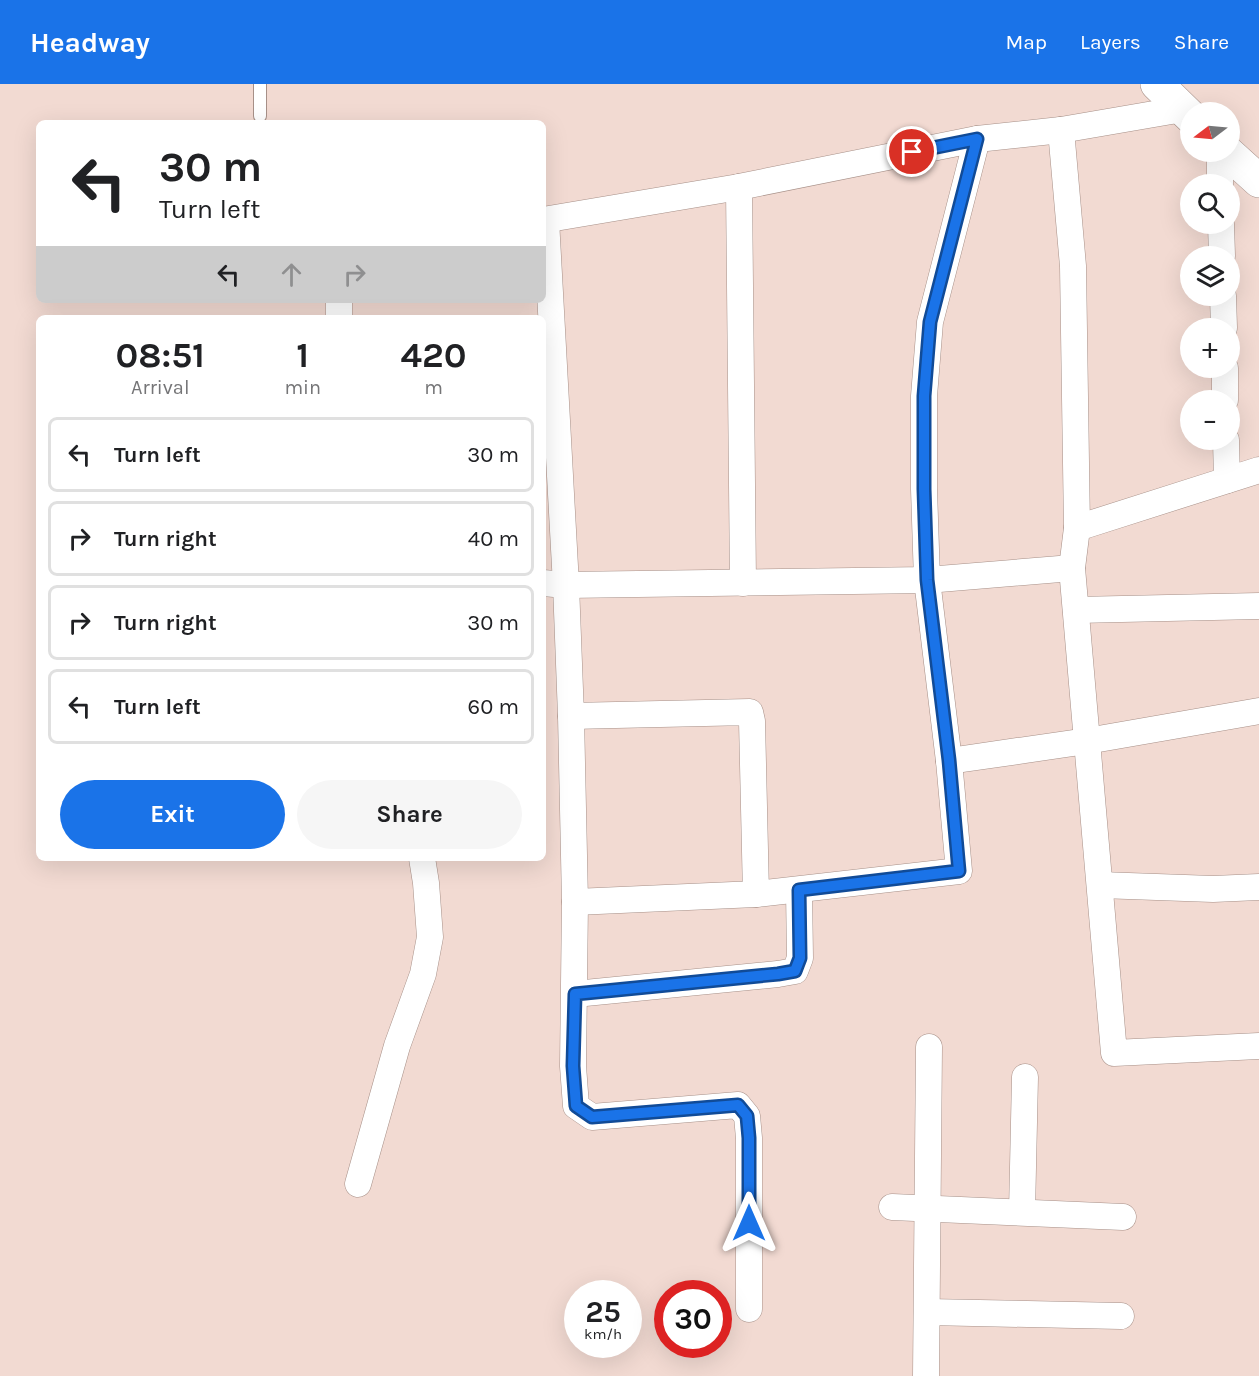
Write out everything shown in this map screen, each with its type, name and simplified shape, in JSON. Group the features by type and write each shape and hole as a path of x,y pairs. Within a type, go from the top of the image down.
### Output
{"main road":[{"path":"1157,84 1180,106"},
{"path":"1238,162 1259,181"}],"street":[{"path":"546,220 739,187 977,139 1180,114"},
{"path":"1061,130 1073,266 1077,528 1072,568 1114,1053 1259,1046"},
{"path":"575,902 756,894 959,871 949,760 927,580 924,396 930,322 977,139"},
{"path":"739,187 743,583"},
{"path":"546,260 554,584 571,716 575,902 573,1066 576,1106 592,1117 738,1105 747,1116 749,1138 748,1309"},
{"path":"1226,450 1227,480"},
{"path":"1077,528 1259,470"},
{"path":"554,584 927,580 1072,568"},
{"path":"1076,610 1259,606"},
{"path":"949,760 1087,741 1259,711"},
{"path":"571,716 750,712 756,894"},
{"path":"358,1184 397,1046 423,974 430,937 422,861"},
{"path":"1100,885 1213,889 1259,887"},
{"path":"575,994 795,971 800,958 799,890"},
{"path":"926,1376 929,1047"},
{"path":"1022,1212 1025,1077"},
{"path":"892,1207 1123,1217"},
{"path":"927,1312 1121,1316"}],"lane":[{"path":"260,84 260,116"}],"route":[{"path":"749,1223 747,1116 738,1105 592,1117 576,1106 573,1066 575,994 795,971 800,958 799,890 959,871 949,760 927,580 924,396 930,322 977,139 912,152"}]}
